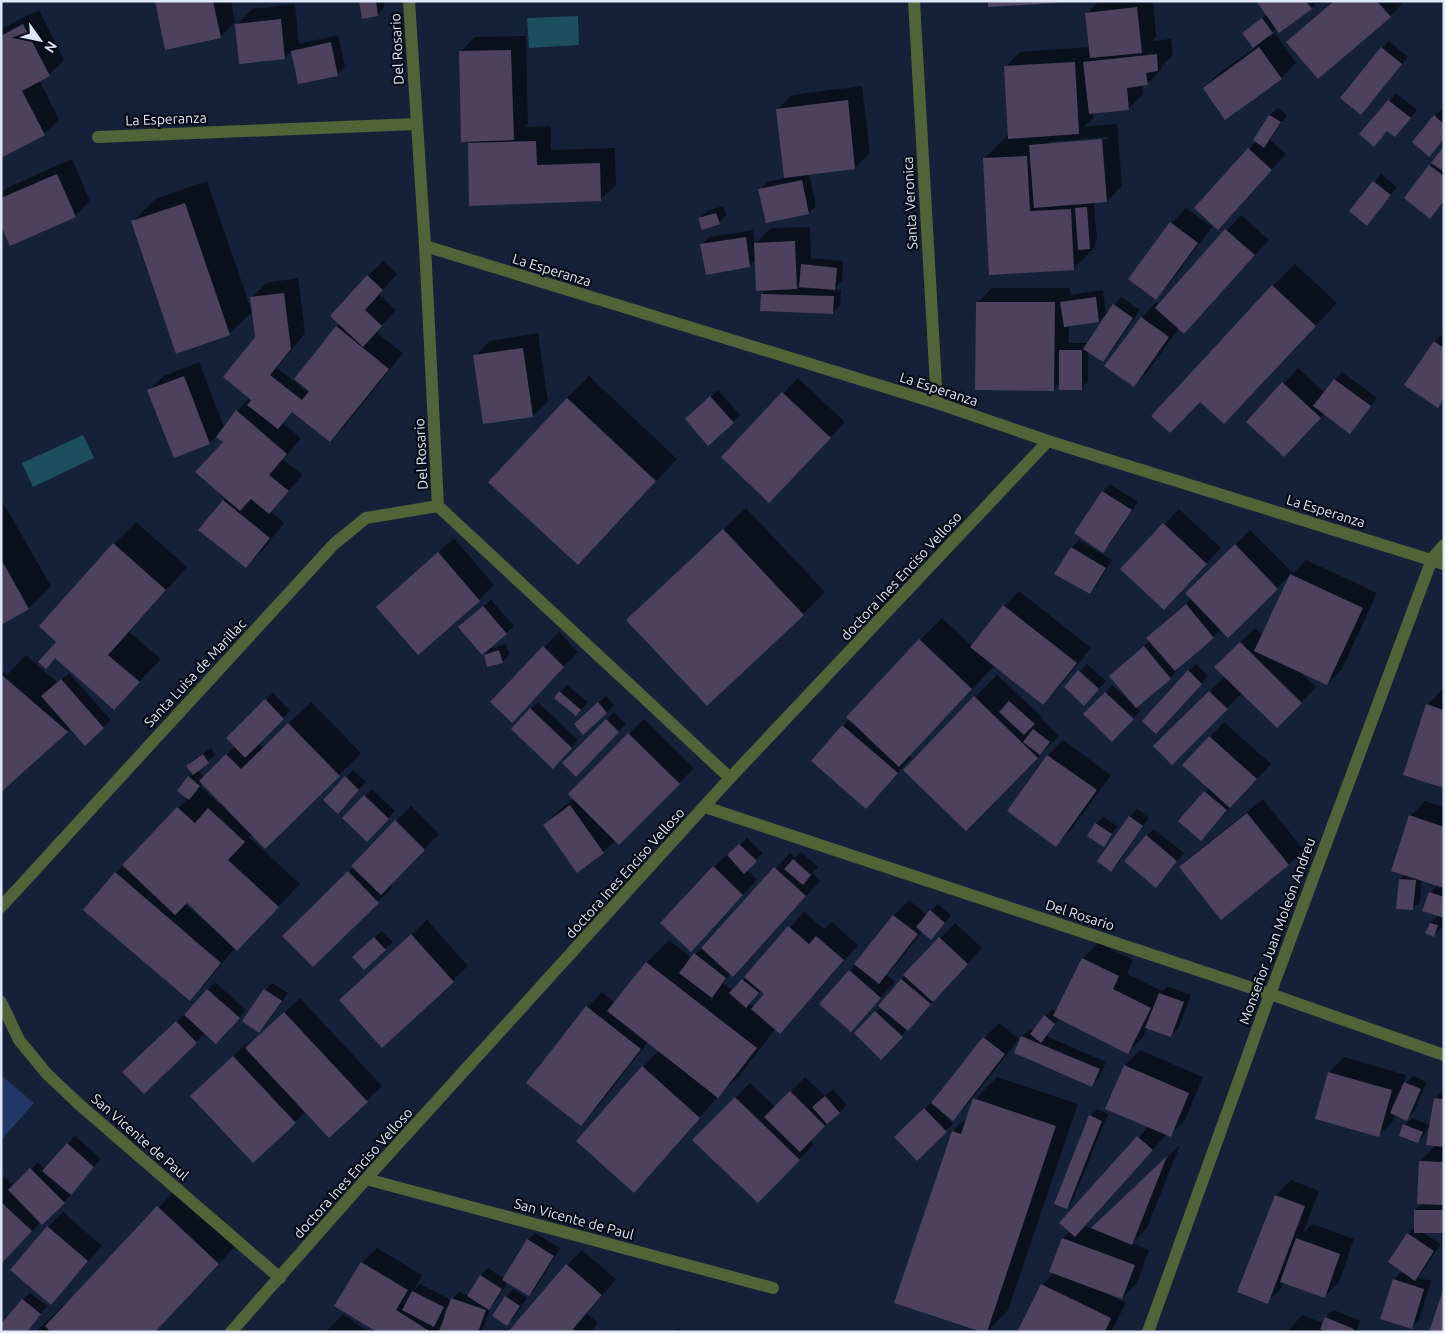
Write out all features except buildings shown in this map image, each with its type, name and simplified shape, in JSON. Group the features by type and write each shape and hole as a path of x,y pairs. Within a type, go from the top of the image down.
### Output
{"street":[{"name":"Del Rosario","path":"409,1 425,246 438,506 730,778"},
{"name":"Santa Veronica","path":"914,1 936,403"},
{"name":"La Esperanza","path":"98,136 416,124"},
{"name":"La Esperanza","path":"425,246 936,403 1048,441 1438,561"},
{"name":"doctora Ines Enciso Velloso","path":"231,1332 366,1179 730,778 1048,441"},
{"name":"Santa Luisa de Marillac","path":"1,907 334,544 366,518 438,506"},
{"name":"Monseñor Juan Moleón Andreu","path":"1148,1332 1270,994 1444,546"},
{"name":"Del Rosario","path":"705,807 1270,994 1444,1055"},
{"name":"San Vicente de Paul","path":"1,1002 19,1040 47,1074 80,1106 280,1278"},
{"name":"San Vicente de Paul","path":"366,1179 773,1288"}],"shaded area":[{"path":"578,16 579,45 529,48 527,18"},
{"path":"83,435 94,458 33,487 22,463"},
{"path":"1,1075 34,1103 1,1140"}]}
